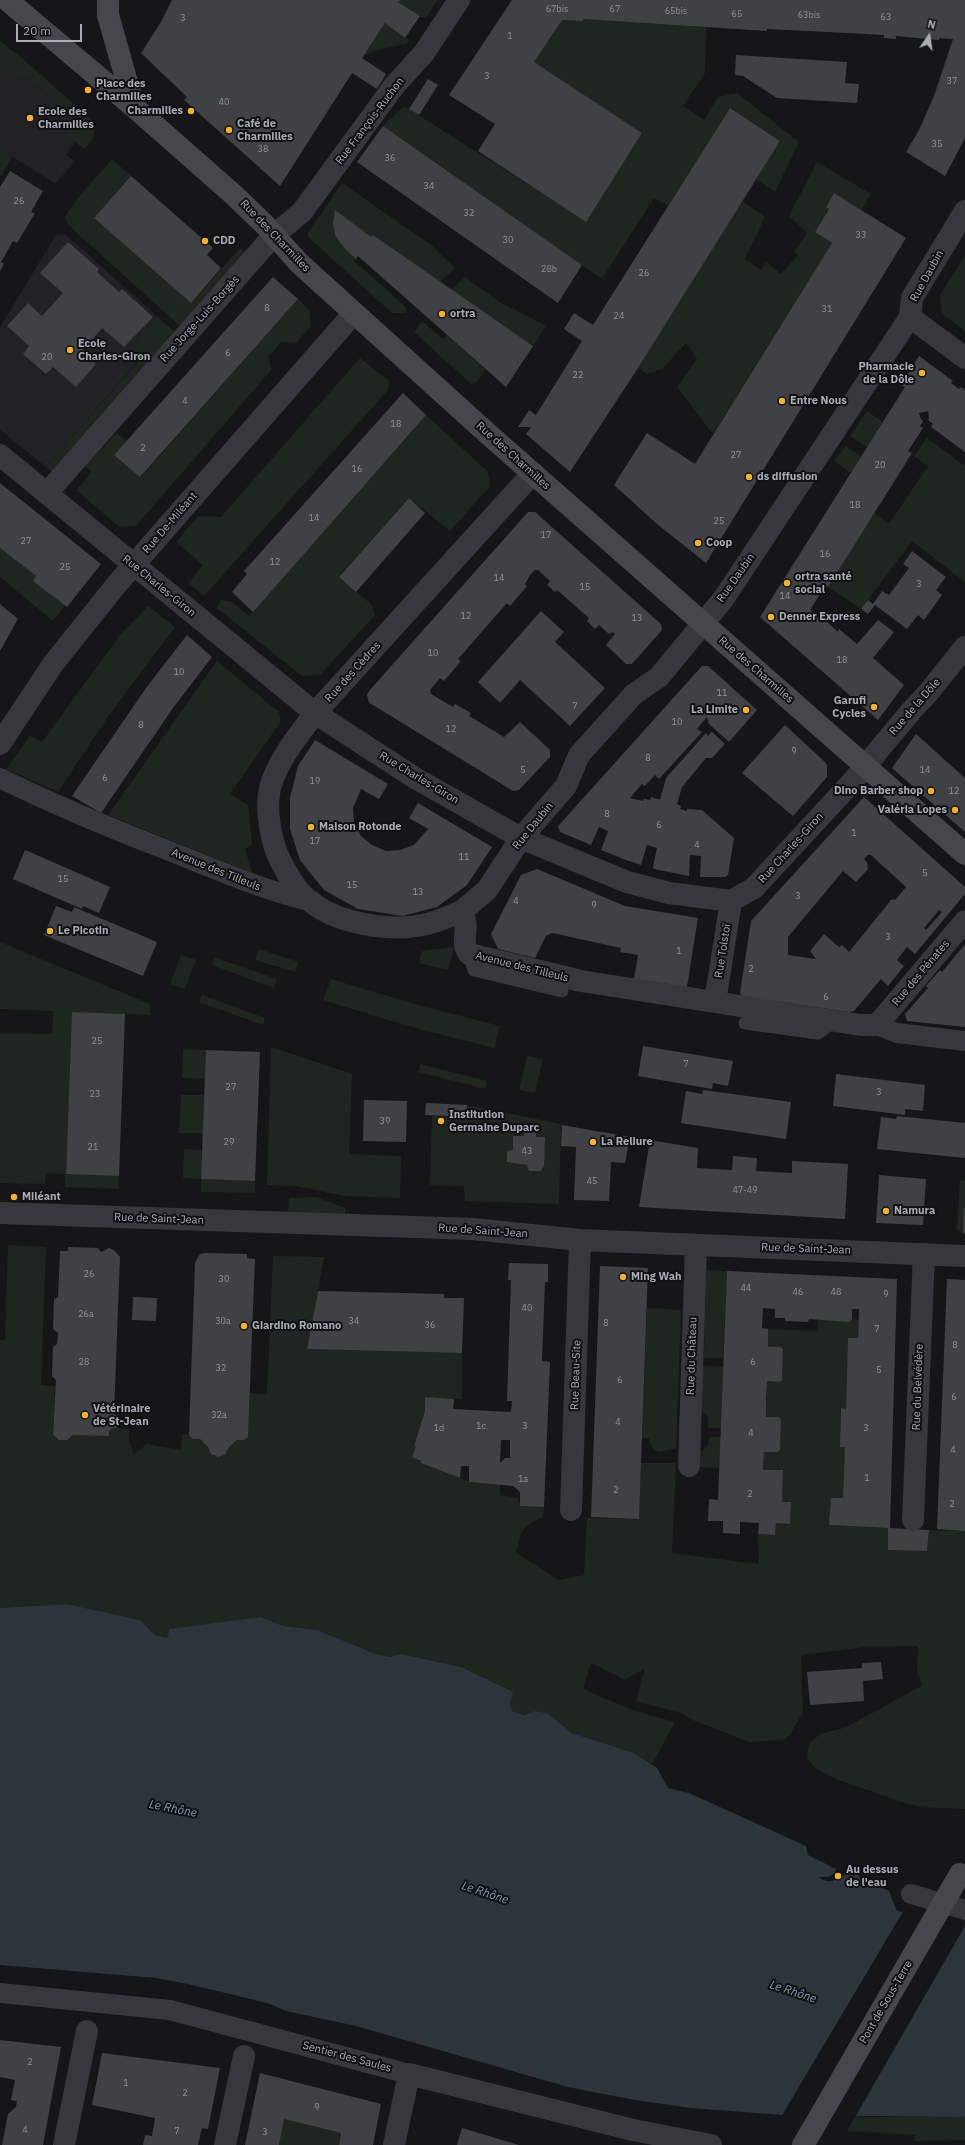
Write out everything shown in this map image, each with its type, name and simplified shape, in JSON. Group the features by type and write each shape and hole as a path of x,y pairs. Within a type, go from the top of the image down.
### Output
{"main road":[{"name":"Rue des Charmilles","path":"7,0 134,107 235,196 274,235 299,263 354,313 703,624 965,854"},
{"path":"108,0 108,15 134,107"},
{"name":"Pont de Sous-Terre","path":"807,2138 963,1870"}],"street":[{"name":"Rue François-Ruchon","path":"274,235 302,212 394,86 424,53 459,0"},
{"name":"Rue Daubin","path":"462,911 487,890 521,838 566,786 579,755 634,694 659,677 728,592 910,317 912,298 965,211"},
{"name":"Rue Jorge-Luis-Borgès","path":"47,492 274,235"},
{"name":"Rue De-Miléant","path":"0,744 53,664 133,565 354,313"},
{"path":"910,317 965,358"},
{"name":"Rue Charles-Giron","path":"0,455 315,713 415,778 521,838 627,882 669,893 731,900 754,888 864,766"},
{"name":"Rue des Cèdres","path":"309,901 296,886 277,854 271,831 270,789 288,750 315,713 533,473"},
{"name":"Rue de la Dôle","path":"864,766 928,693 965,647"},
{"name":"Avenue des Tilleuls","path":"0,778 57,806 188,859 269,891 309,901 329,912 374,927 398,928 424,925 462,911 466,920 464,943 465,949 469,954 580,981 833,1022 877,1025 897,1033 965,1041"},
{"name":"Rue Tolstoï","path":"715,1002 731,900"},
{"name":"Rue des Pénates","path":"877,1025 965,921"},
{"name":"Rue de Saint-Jean","path":"0,1212 473,1229 580,1240 965,1256"},
{"name":"Rue Beau-Site","path":"571,1510 580,1240"},
{"name":"Rue du Château","path":"688,1466 696,1245"},
{"name":"Rue du Belvédère","path":"913,1520 924,1254"},
{"path":"911,1894 965,1910"},
{"name":"Sentier des Saules","path":"0,1993 170,2010 409,2074 633,2130 699,2144"},
{"path":"64,2145 87,2031"},
{"path":"226,2145 244,2056"},
{"path":"394,2145 409,2074"}],"lane":[{"path":"469,954 474,970 562,991"},
{"path":"745,1023 818,1033 833,1022"}],"shaded area":[{"path":"400,0 438,0 425,19 398,2"},
{"path":"583,19 706,27 705,73 683,106 704,120 718,97 737,93 799,142 775,192 756,179 780,141 730,108 668,206 654,198 602,279 383,126 404,106 586,221 642,133 534,62 562,20 583,21"},
{"path":"385,23 409,40 406,44 373,51 362,58"},
{"path":"0,41 22,58 95,123 93,139 85,149 68,137 52,98 29,79 12,76 0,66"},
{"name":"Ecole des Charmilles","path":"0,66 12,76 29,79 52,98 68,137 75,142 66,155 74,161 56,184 0,149"},
{"path":"0,149 13,156 0,177"},
{"path":"112,159 131,176 94,218 191,303 240,248 246,254 181,327 68,225 65,217 77,199"},
{"path":"817,162 871,194 861,210 834,193 826,206 829,209 815,232 832,243 713,434 677,387 697,359 686,343 662,369 648,374 638,368 742,201 765,217 745,259 761,270 766,262 781,274 798,255 794,252 807,233 789,216"},
{"path":"342,183 431,245 455,268 440,282 373,235 356,259 353,260 406,307 406,313 392,313 308,237 308,233"},
{"name":"Ecole Charles-Giron","path":"65,234 158,317 134,345 144,354 46,467 0,430 0,327 56,235"},
{"path":"965,256 965,331 942,314 940,295"},
{"path":"465,277 501,303 546,326 533,346 451,290"},
{"path":"298,299 309,310 311,326 296,343 281,342 269,356 271,370 136,526 119,527 76,490 92,472 85,466 116,433 127,441 114,455 141,477"},
{"path":"158,317 176,333 52,472 46,467 144,355 134,345"},
{"path":"422,321 443,339 447,335 486,370 476,383 471,384 414,332"},
{"path":"360,358 389,381 388,390 204,596 188,583 203,565 176,542 198,516 221,517"},
{"path":"867,411 883,422 867,447 850,436"},
{"path":"426,415 488,472 490,486 450,531 409,498 339,576 372,605 375,615 321,674 302,676 217,608 221,600 232,602 249,616"},
{"path":"927,438 965,466 965,582 912,541 861,609 828,587 874,513 889,524 928,466 914,456"},
{"path":"846,446 861,456 851,473 834,461"},
{"path":"0,548 36,576 33,581 65,605 53,621 0,577"},
{"path":"148,606 175,627 107,718 58,792 6,769 30,736 42,742 120,635"},
{"path":"217,661 279,712 281,721 230,794 248,805 252,844 245,849 252,873 108,815"},
{"path":"0,942 150,1004 150,1015 72,1012 66,1174 119,1176 118,1189 65,1187 65,1174 46,1173 45,1184 0,1183 0,1033 52,1034 53,1011 0,1009"},
{"path":"454,947 448,970 419,963 422,951"},
{"path":"259,949 299,962 295,972 255,960"},
{"path":"181,955 196,960 185,989 170,984"},
{"path":"214,957 277,979 274,988 212,965"},
{"path":"331,979 418,1005 500,1026 494,1048 408,1026 323,1000"},
{"path":"202,995 265,1018 263,1025 199,1002"},
{"path":"271,1047 352,1074 349,1154 401,1156 400,1198 345,1196 295,1186 267,1185"},
{"path":"183,1049 206,1050 205,1079 182,1078"},
{"path":"527,1056 543,1059 535,1093 519,1090"},
{"path":"420,1064 487,1081 485,1089 418,1072"},
{"path":"181,1095 204,1095 203,1133 179,1133"},
{"path":"467,1105 561,1124 559,1204 465,1201 464,1186 430,1185 432,1116 466,1117"},
{"path":"184,1149 202,1150 201,1179 183,1178"},
{"path":"201,1179 255,1181 255,1193 201,1192"},
{"path":"960,1180 965,1181 965,1232 957,1231"},
{"path":"316,1197 345,1208 345,1215 288,1212 289,1198"},
{"path":"8,1245 46,1247 41,1385 55,1386 53,1434 109,1436 109,1431 113,1428 129,1429 129,1440 134,1454 147,1444 181,1450 182,1434 189,1435 193,1439 200,1439 208,1447 211,1454 218,1457 225,1455 229,1447 237,1440 244,1440 248,1436 250,1393 267,1394 273,1256 324,1257 307,1349 462,1353 462,1399 425,1398 425,1411 414,1445 416,1446 413,1457 421,1461 421,1463 470,1482 500,1485 500,1495 518,1498 520,1506 544,1507 543,1517 530,1524 523,1530 516,1553 559,1580 584,1575 587,1518 639,1519 641,1463 676,1463 672,1553 759,1564 758,1534 774,1535 776,1523 790,1524 791,1502 782,1502 783,1470 763,1470 764,1452 777,1452 780,1450 781,1420 779,1417 766,1417 767,1381 780,1382 782,1380 783,1349 781,1347 768,1347 768,1329 817,1331 818,1319 849,1322 852,1319 858,1320 858,1338 848,1338 846,1409 841,1409 840,1446 845,1447 843,1498 831,1498 830,1525 888,1528 888,1550 927,1551 929,1530 965,1531 965,1809 922,1807 908,1804 838,1780 815,1768 807,1758 809,1744 820,1734 847,1727 923,1685 917,1673 918,1646 865,1647 801,1655 803,1712 790,1735 783,1740 749,1742 695,1721 681,1713 636,1701 645,1668 625,1680 591,1663 583,1689 632,1710 675,1722 652,1764 634,1753 572,1733 547,1713 535,1711 524,1715 512,1711 510,1703 461,1667 401,1654 390,1657 376,1654 317,1630 283,1626 261,1617 167,1638 155,1635 140,1620 67,1604 0,1608 0,1340 5,1340"},
{"path":"706,1270 727,1271 723,1358 704,1358"},
{"path":"647,1308 681,1310 676,1449 658,1452 652,1447 649,1438 642,1438"},
{"path":"702,1366 723,1367 721,1428 708,1428 708,1418 701,1410"},
{"path":"709,1437 721,1437 720,1468 700,1467 700,1453 708,1445"},
{"path":"855,2117 965,2117 965,2140 915,2141 915,2135 847,2131"},
{"path":"284,2119 341,2133 339,2145 279,2145"}],"water":[{"name":"Le Rhône","path":"67,1604 140,1620 155,1635 167,1638 170,1629 261,1617 283,1626 317,1630 376,1654 390,1657 401,1654 461,1667 513,1692 510,1703 512,1711 524,1715 535,1711 547,1713 572,1733 634,1753 657,1768 668,1788 689,1793 806,1846 808,1855 836,1869 835,1873 829,1877 819,1877 824,1880 833,1881 842,1877 855,1867 860,1878 889,1891 897,1911 965,1925 965,2117 782,2115 691,2108 635,2100 568,2087 356,2026 286,2011 267,2003 188,1984 156,1978 0,1965 0,1608"}],"pier":[{"path":"904,1910 965,1922 965,1926 854,2119 781,2117"}],"building":[{"path":"172,0 400,0 398,2 420,16 405,38 385,23 362,58 386,74 377,89 352,73 280,186 184,100 187,97 141,53 161,22"},
{"path":"512,0 965,0 965,138 945,176 906,152 919,130 934,96 953,39 939,38 939,40 896,36 896,39 884,38 884,35 767,29 767,31 583,19 583,21 562,20 534,62 642,133 586,222 478,151 495,124 449,95"},
{"path":"736,55 847,62 845,83 859,84 857,103 777,98 743,76 735,75"},
{"path":"428,79 438,85 419,115 409,109"},
{"path":"730,108 780,141 638,368 570,472 526,434 531,427 518,427 529,410 536,415 582,341 564,329 574,313 593,325"},
{"path":"383,126 582,265 558,303 357,162"},
{"path":"10,171 43,191 31,212 35,213 17,243 13,241 1,262 4,264 0,271 0,187"},
{"path":"131,176 213,248 207,255 221,268 191,303 94,218"},
{"path":"834,193 906,238 706,563 657,524 614,485 647,433 695,464 832,243 815,232 829,209 826,207"},
{"path":"335,210 371,237 373,235 533,346 506,387 358,256 356,259 345,249 335,235 333,223"},
{"path":"68,242 99,269 97,272 119,292 122,289 153,317 124,347 102,328 82,351 96,364 76,387 53,367 46,374 23,354 29,346 7,326 28,303 42,316 63,293 40,273"},
{"path":"273,277 298,299 140,477 114,455"},
{"path":"919,356 953,381 951,383 959,389 961,387 965,390 965,452 931,427 933,424 928,420 928,411 919,413 923,421 920,426 923,428 908,451 912,453 828,587 825,586 810,610 824,619 838,632 839,629 857,644 878,620 894,632 873,658 904,685 878,720 760,617 905,387 901,385"},
{"path":"403,393 426,415 253,612 232,592 247,574 244,571"},
{"path":"0,483 101,564 67,607 33,581 36,576 0,548"},
{"path":"409,498 425,513 356,592 339,577"},
{"path":"528,512 535,512 661,624 662,630 632,664 626,664 606,645 615,634 613,632 609,634 599,625 595,629 587,621 589,618 557,590 555,592 547,585 550,581 538,570 535,570 530,575 525,584 527,586 510,606 507,603 458,659 461,661 444,681 440,678 430,690 431,694 453,707 455,704 471,713 469,716 504,737 520,722 550,750 550,757 519,790 513,791 369,703 367,695"},
{"path":"912,551 946,577 936,590 942,595 924,620 918,615 907,629 875,605 868,614 861,609 868,600 873,604 882,591 889,595 909,568 903,564"},
{"path":"0,604 18,619 0,651"},
{"path":"541,611 564,632 555,642 605,688 570,726 520,680 500,703 478,682"},
{"path":"187,635 212,657 173,708 101,813 72,796 146,688"},
{"path":"702,666 708,666 757,710 729,742 709,724 707,717 697,729 702,732 659,779 655,775 645,786 642,784 630,798 643,801 644,799 650,800 651,797 660,800 666,778 706,733 708,736 712,732 725,744 712,758 706,758 682,787 677,804 681,806 680,809 687,811 687,809 702,810 734,838 728,875 725,877 700,877 701,856 690,855 689,876 654,869 653,867 657,848 647,845 641,865 626,860 601,850 608,831 599,827 591,845 560,832 558,827 560,824"},
{"path":"785,725 826,763 827,766 827,777 793,816 742,773"},
{"path":"916,734 965,778 965,832 892,768"},
{"name":"Maison Rotonde","path":"315,740 388,784 379,799 361,789 353,808 354,822 361,836 372,845 386,851 400,850 414,845 428,829 409,818 418,803 492,847 467,885 437,907 403,916 358,909 324,890 300,860 290,829 290,798 298,766"},
{"path":"864,797 965,887 965,894 915,954 907,947 897,960 904,966 888,986 881,979 854,1011 849,1012 742,996 740,993 751,921","holes":["868,855 871,855 906,887 895,900 891,900 849,952 842,945 839,947 824,934 810,951 816,959 788,955 788,937 843,871 856,882 868,869 867,862 864,859","939,910 942,912 926,930 924,928"]},
{"path":"25,850 110,887 99,913 83,906 82,909 13,879"},
{"path":"537,869 625,906 698,918 687,987 634,979 638,955 620,952 621,948 552,933 546,936 535,958 498,949 491,934 521,875"},
{"path":"56,906 72,912 74,907 157,942 143,976 44,935"},
{"path":"965,944 965,1027 907,1021 905,1014 928,988 926,986 940,970 942,972"},
{"path":"72,1012 125,1014 119,1176 66,1174"},
{"path":"643,1046 733,1061 728,1086 713,1083 712,1089 638,1076"},
{"path":"206,1050 260,1052 255,1181 201,1179"},
{"path":"836,1074 925,1085 923,1111 905,1109 905,1115 833,1106"},
{"path":"703,1090 791,1102 786,1139 681,1123 686,1091 702,1094"},
{"path":"364,1100 407,1101 406,1142 363,1141"},
{"path":"426,1103 467,1105 467,1117 425,1115"},
{"path":"897,1116 965,1123 965,1158 877,1149 881,1117 896,1119"},
{"path":"562,1125 630,1137 625,1163 611,1162 609,1201 574,1200 576,1147 561,1146"},
{"path":"524,1132 536,1132 536,1137 545,1137 544,1165 541,1171 529,1171 527,1165 507,1162 507,1151 513,1150 513,1136 524,1136"},
{"path":"650,1140 698,1148 697,1168 732,1170 733,1156 757,1158 756,1171 792,1173 792,1161 848,1164 845,1219 639,1207"},
{"path":"879,1175 926,1179 923,1225 876,1223"},
{"path":"965,1208 965,1234 963,1233"},
{"path":"68,1247 98,1248 101,1252 109,1248 114,1250 120,1257 114,1413 118,1417 117,1428 113,1428 109,1431 109,1436 73,1435 67,1440 59,1440 53,1434 56,1380 52,1376 53,1347 57,1344 58,1333 53,1329 54,1299 58,1297 60,1251 68,1251"},
{"path":"200,1254 247,1254 247,1258 255,1259 248,1437 244,1440 237,1440 229,1447 225,1455 218,1457 211,1454 208,1447 200,1439 193,1439 189,1435 195,1263"},
{"path":"509,1263 548,1264 548,1282 545,1282 542,1361 550,1362 544,1507 520,1506 520,1492 513,1486 469,1482 469,1466 461,1466 460,1478 421,1463 421,1461 412,1457 425,1411 425,1397 454,1399 453,1409 511,1412 512,1401 507,1401 511,1280 508,1280","holes":["501,1440 510,1440 510,1458 505,1458 500,1463"]},
{"path":"600,1266 648,1268 639,1519 591,1517"},
{"path":"727,1271 897,1279 890,1528 929,1530 927,1551 888,1550 888,1528 829,1525 831,1498 843,1498 845,1447 840,1447 841,1408 846,1409 848,1338 858,1338 859,1309 852,1309 852,1319 849,1322 809,1319 808,1322 785,1321 785,1318 775,1318 775,1309 763,1308 762,1328 768,1329 768,1347 781,1347 783,1349 782,1380 780,1382 767,1381 766,1399 766,1417 779,1417 781,1420 780,1450 778,1452 764,1452 763,1470 783,1470 782,1502 791,1502 790,1524 776,1523 775,1535 758,1534 759,1523 740,1522 740,1534 723,1533 723,1521 708,1521 709,1499 718,1500"},
{"path":"947,1279 965,1280 965,1531 937,1529"},
{"path":"318,1291 444,1294 444,1298 464,1298 462,1353 307,1349"},
{"path":"133,1297 157,1298 156,1321 132,1320"},
{"path":"881,1662 883,1679 863,1681 864,1701 810,1705 807,1672 862,1668 862,1663"},
{"path":"0,2040 61,2047 43,2145 2,2145 8,2114 16,2107 17,2101 11,2100 15,2080 0,2077"},
{"path":"102,2053 220,2068 208,2129 202,2128 198,2145 143,2145 145,2135 152,2136 155,2118 92,2105"},
{"path":"260,2073 381,2104 373,2145 339,2145 341,2133 284,2119 279,2145 245,2145"},
{"path":"462,2128 519,2145 457,2145"}],"place":[{"name":"Place des Charmilles","path":"88,90"},
{"name":"Charmilles","path":"191,111"},
{"name":"Ecole des Charmilles","path":"30,118"},
{"name":"Café de Charmilles","path":"229,130"},
{"name":"CDD","path":"205,241"},
{"name":"ortra","path":"442,314"},
{"name":"Ecole Charles-Giron","path":"70,350"},
{"name":"Pharmacie de la Dôle","path":"922,373"},
{"name":"Entre Nous","path":"782,401"},
{"name":"ds diffusion","path":"749,477"},
{"name":"Coop","path":"698,543"},
{"name":"ortra santé social","path":"787,583"},
{"name":"Denner Express","path":"771,617"},
{"name":"Garufi Cycles","path":"874,707"},
{"name":"La Limite","path":"746,710"},
{"name":"Dino Barber shop","path":"931,791"},
{"name":"Valéria Lopes","path":"955,810"},
{"name":"Maison Rotonde","path":"311,827"},
{"name":"Le Picotin","path":"50,931"},
{"name":"Institution Germaine Duparc","path":"441,1121"},
{"name":"La Reliure","path":"593,1142"},
{"name":"Miléant","path":"14,1197"},
{"name":"Namura","path":"886,1211"},
{"name":"Ming Wah","path":"623,1277"},
{"name":"Giardino Romano","path":"244,1326"},
{"name":"Vétérinaire de St-Jean","path":"85,1415"},
{"name":"Au dessus de l'eau","path":"838,1876"}]}
